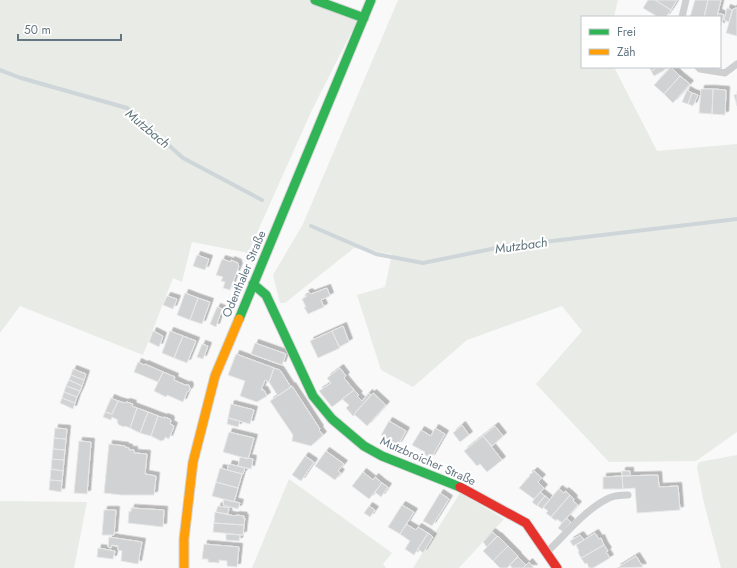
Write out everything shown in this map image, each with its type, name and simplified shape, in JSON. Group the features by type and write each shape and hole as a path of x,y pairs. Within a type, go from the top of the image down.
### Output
{"main road":[{"path":"315,0 347,9 364,18"},
{"name":"Odenthaler Straße","path":"184,568 184,539 193,462 214,376 371,0"},
{"name":"Mutzbroicher Straße","path":"253,284 266,295 313,396 332,419 364,446 382,456 465,489 526,523 557,568"}],"lane":[{"path":"682,16 686,0"},
{"path":"699,68 725,72 737,64"},
{"path":"546,553 581,518 597,505 611,497 628,494"}],"shaded area":[{"path":"0,0 309,0 358,19 311,112 248,253 192,242 182,282 173,278 143,355 20,306 0,333"},
{"path":"398,0 618,0 614,16 581,16 581,68 615,68 657,151 737,144 737,432 696,461 609,462 536,384 582,331 562,306 467,340 413,387 381,370 357,295 385,287 392,254 354,248 285,303 280,303 273,275 303,224"},
{"path":"737,455 737,568 721,568 703,499 697,467 699,462"},
{"path":"289,479 392,553 383,564 386,568 252,568"},
{"path":"460,493 504,519 459,568 413,568"},
{"path":"0,501 87,502 74,568 0,568"}],"building":[{"path":"648,0 655,0 671,10 667,16 656,16 643,8"},
{"path":"655,0 677,0 671,10"},
{"path":"695,0 708,0 704,16 690,16"},
{"path":"708,0 721,0 717,16 704,16"},
{"path":"727,8 732,10 729,22 724,20"},
{"path":"737,8 737,36 726,33 733,9"},
{"path":"718,13 724,15 721,26 721,16 717,16"},
{"path":"650,68 656,68 651,71"},
{"path":"656,68 664,68 665,70 654,76 651,71"},
{"path":"670,68 672,68 680,76 664,94 654,85"},
{"path":"680,76 690,84 673,103 664,94"},
{"path":"701,89 713,89 712,114 699,113"},
{"path":"713,89 726,90 725,115 712,114"},
{"path":"687,90 692,93 688,104 682,102"},
{"path":"692,93 698,95 693,106 688,104"},
{"path":"737,94 737,106 734,95"},
{"path":"197,255 209,259 205,270 193,266"},
{"path":"222,259 231,262 231,260 238,263 239,266 230,290 223,288 225,282 221,281 223,277 216,275"},
{"path":"327,288 330,296 321,300 324,307 308,314 302,299 307,296 305,294 309,292 311,294"},
{"path":"185,293 198,298 190,320 177,315"},
{"path":"167,296 177,299 173,309 163,305"},
{"path":"198,298 210,302 202,324 190,320"},
{"path":"217,307 222,309 216,327 210,324"},
{"path":"343,326 349,342 339,347 332,331"},
{"path":"153,331 163,336 159,347 149,342"},
{"path":"170,331 183,336 174,358 162,353"},
{"path":"332,331 340,348 318,358 310,341"},
{"path":"183,336 196,341 187,363 174,358"},
{"path":"255,343 286,354 282,365 251,354"},
{"path":"202,344 208,346 203,359 197,357"},
{"path":"236,354 274,368 269,382 265,380 261,390 264,390 267,396 257,402 240,396 245,381 228,375"},
{"path":"138,362 163,372 158,382 134,372"},
{"path":"274,368 280,370 291,387 278,396 269,382"},
{"path":"340,368 346,376 344,378 354,390 332,407 319,391 331,383 327,378"},
{"path":"73,369 86,374 84,380 71,375"},
{"path":"163,372 175,377 174,380 185,385 189,385 189,391 187,392 183,402 167,395 166,397 154,391"},
{"path":"71,375 84,380 82,386 69,380"},
{"path":"69,380 82,386 80,391 66,386"},
{"path":"66,386 80,391 77,397 64,392"},
{"path":"292,386 323,435 311,446 292,441 293,435 270,401"},
{"path":"354,390 362,401 369,393 371,395 353,416 346,408 349,405 342,399"},
{"path":"64,392 77,397 75,403 62,398"},
{"path":"373,393 386,405 367,426 354,414"},
{"path":"62,398 75,403 73,409 60,403"},
{"path":"111,398 118,401 112,414 105,412"},
{"path":"118,401 133,404 132,406 137,408 130,428 119,425 117,422 118,420 112,417 111,420 103,417 105,412 112,414"},
{"path":"231,404 254,410 250,424 228,418"},
{"path":"137,408 148,412 140,433 130,428"},
{"path":"148,412 158,416 151,436 140,433"},
{"path":"158,416 170,419 170,424 174,426 169,439 165,437 164,440 161,441 151,436"},
{"path":"228,418 240,421 238,427 227,424"},
{"path":"389,421 406,431 398,445 381,435"},
{"path":"462,425 469,435 460,442 453,433"},
{"path":"495,426 503,436 492,446 483,436"},
{"path":"55,428 67,429 66,439 54,438"},
{"path":"435,428 445,434 431,458 424,454 425,452 412,445 421,430 431,436"},
{"path":"229,432 254,438 248,459 223,452"},
{"path":"483,436 502,460 487,472 480,464 477,466 464,451"},
{"path":"54,438 66,439 65,450 53,449"},
{"path":"79,441 91,442 87,494 74,493"},
{"path":"109,444 125,446 129,448 129,450 134,450 134,453 147,454 145,474 156,476 154,495 121,495 104,493"},
{"path":"53,449 65,450 64,460 52,459"},
{"path":"326,451 344,464 338,471 341,473 335,480 315,466"},
{"path":"305,456 314,462 301,481 292,475"},
{"path":"240,457 253,459 251,469 238,466"},
{"path":"52,459 64,460 63,471 51,469"},
{"path":"229,464 245,468 243,474 227,470"},
{"path":"220,468 242,474 238,488 216,482"},
{"path":"51,469 63,471 62,481 50,480"},
{"path":"534,471 542,478 538,482 544,488 534,499 519,488"},
{"path":"622,471 630,471 630,476 622,476"},
{"path":"363,472 373,480 375,477 382,483 369,499 352,486"},
{"path":"658,475 659,487 678,486 680,510 637,513 635,488 623,489 622,476"},
{"path":"622,476 623,489 603,489 603,477"},
{"path":"50,480 62,481 61,492 49,490"},
{"path":"216,482 238,488 234,502 212,496"},
{"path":"382,483 388,487 381,497 375,492"},
{"path":"559,489 570,495 551,517 546,513 548,511 543,507"},
{"path":"540,492 545,496 537,506 532,502"},
{"path":"440,493 449,499 432,526 423,521"},
{"path":"570,495 574,499 573,501 578,505 562,523 557,519 556,521 551,517"},
{"path":"545,496 550,500 542,509 537,505"},
{"path":"224,499 240,503 238,509 223,505"},
{"path":"402,505 414,512 400,534 388,527"},
{"path":"218,506 229,508 228,514 216,512"},
{"path":"369,506 375,510 370,517 364,513"},
{"path":"131,508 164,510 163,527 128,523 129,511 131,512"},
{"path":"104,510 116,510 114,535 102,535"},
{"path":"215,512 235,516 244,516 244,525 214,523"},
{"path":"566,518 571,522 563,532 558,528"},
{"path":"214,523 244,525 243,535 213,532"},
{"path":"406,524 416,530 418,527 428,533 414,555 405,549 410,541 400,534"},
{"path":"492,532 497,536 487,547 483,542"},
{"path":"428,533 433,537 423,553 418,549"},
{"path":"595,533 599,539 601,538 604,545 581,558 576,545"},
{"path":"226,534 240,535 239,541 226,540"},
{"path":"580,535 584,540 573,546 570,541"},
{"path":"498,536 508,546 493,561 483,551"},
{"path":"109,537 142,542 138,564 121,561 122,551 118,550 118,546 112,545 111,548 108,547"},
{"path":"204,544 239,547 237,567 227,566 227,561 219,560 219,563 208,562 208,559 202,559"},
{"path":"604,545 610,558 593,568 589,568 587,563 585,564 581,558"},
{"path":"508,546 518,556 507,568 500,568 493,561"},
{"path":"98,548 115,551 113,559 97,557"},
{"path":"636,556 643,567 617,568"},
{"path":"518,557 526,565 523,568 512,568 510,565"},
{"path":"529,562 534,568 523,568"}],"waterway":[{"name":"Mutzbach","path":"0,70 21,78 127,108 183,158 262,200"},
{"name":"Mutzbach","path":"311,226 376,254 423,263 501,247 737,219"}],"traffic: fast":[{"path":"315,0 364,18"},
{"path":"239,319 371,0"},
{"path":"253,284 266,295 313,396 332,419 364,446 382,456 460,487"}],"traffic: slow":[{"path":"184,568 184,539 193,462 215,376 239,319"}],"traffic: jam":[{"path":"460,487 526,523 557,568"}]}
